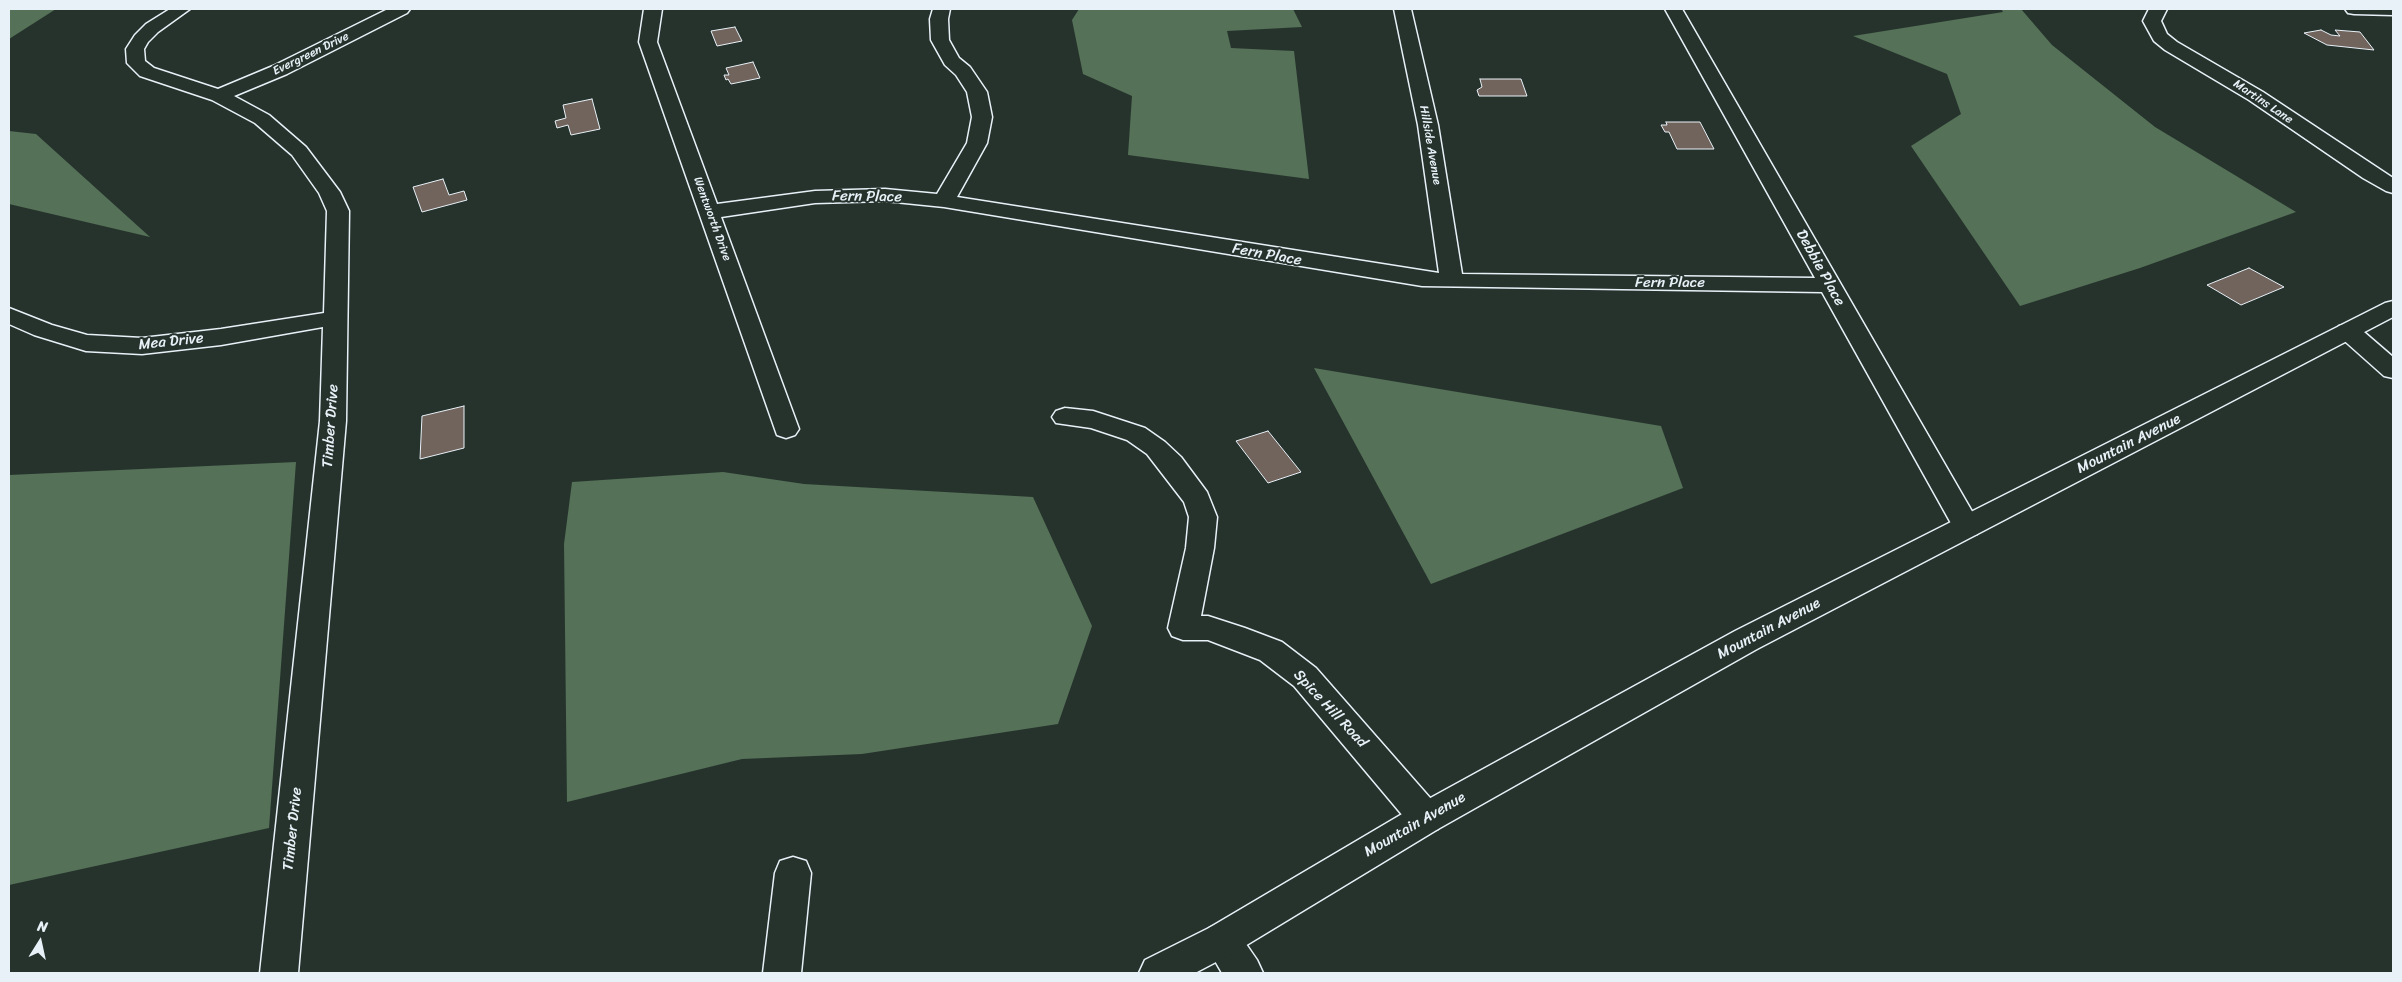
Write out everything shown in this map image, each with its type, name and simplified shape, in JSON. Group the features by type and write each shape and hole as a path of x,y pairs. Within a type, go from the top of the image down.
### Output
{"street":[{"name":"Timber Drive","path":"181,9 152,28 141,39 135,49 136,63 148,72 219,96 270,126 299,152 329,192 338,211 333,421 279,973"},
{"name":"Evergreen Drive","path":"219,96 280,70 401,9"},
{"name":"Wentworth Drive","path":"653,9 648,42 786,429"},
{"path":"942,9 939,19 940,40 952,61 963,71 978,92 982,117 977,143 944,201"},
{"name":"Hillside Avenue","path":"1403,9 1428,125 1452,282"},
{"name":"Debbie Place","path":"1674,9 1967,527"},
{"name":"Martins Lane","path":"2159,9 2154,13 2152,21 2160,37 2171,46 2256,96 2370,174 2393,187"},
{"path":"2354,9 2393,10"},
{"name":"Fern Place","path":"709,212 815,197 886,195 944,201 1376,273 1452,282 1830,285"},
{"name":"Mountain Avenue","path":"1158,973 1222,940 1426,818 1746,640 2393,308"},
{"name":"Mea Drive","path":"9,316 86,343 135,346 221,337 336,318"},
{"path":"2348,331 2393,370"},
{"name":"Spice Hill Road","path":"1065,417 1093,420 1136,434 1156,448 1171,464 1197,499 1203,517 1200,548 1183,628 1208,628 1245,640 1271,652 1305,677 1426,818"},
{"path":"782,973 793,873"},
{"path":"1222,940 1244,973"}],"green space":[{"path":"9,9 56,9 9,39"},
{"path":"1079,9 1293,9 1302,27 1227,31 1231,48 1294,51 1309,179 1128,155 1132,96 1083,74 1072,20"},
{"path":"2001,9 2021,9 2052,45 2155,127 2296,212 2140,268 2020,306 1911,146 1961,114 1947,74 1853,36 2003,12"},
{"path":"9,131 36,134 150,237 9,204"},
{"path":"1314,368 1661,426 1683,488 1431,584"},
{"path":"296,462 269,828 9,885 9,475"},
{"path":"723,472 804,484 1033,497 1092,626 1058,724 862,754 742,759 567,802 564,544 572,482"}],"building":[{"path":"735,27 742,41 717,46 711,31"},
{"path":"2321,30 2331,35 2340,36 2335,30 2360,32 2374,50 2327,45 2304,33"},
{"path":"753,62 760,78 731,84 728,79 726,80 724,75 729,75 726,68"},
{"path":"1480,79 1521,79 1527,96 1479,96 1477,90 1482,87"},
{"path":"592,99 600,129 571,135 568,125 557,128 555,121 566,118 563,105"},
{"path":"1666,122 1700,122 1714,149 1677,149 1669,132 1665,132 1661,125 1667,125"},
{"path":"443,179 449,195 464,191 467,200 422,212 413,187"},
{"path":"2249,268 2284,287 2241,305 2207,285"},
{"path":"464,406 464,448 420,459 422,416"},
{"path":"1268,431 1301,472 1268,483 1236,441"}]}
